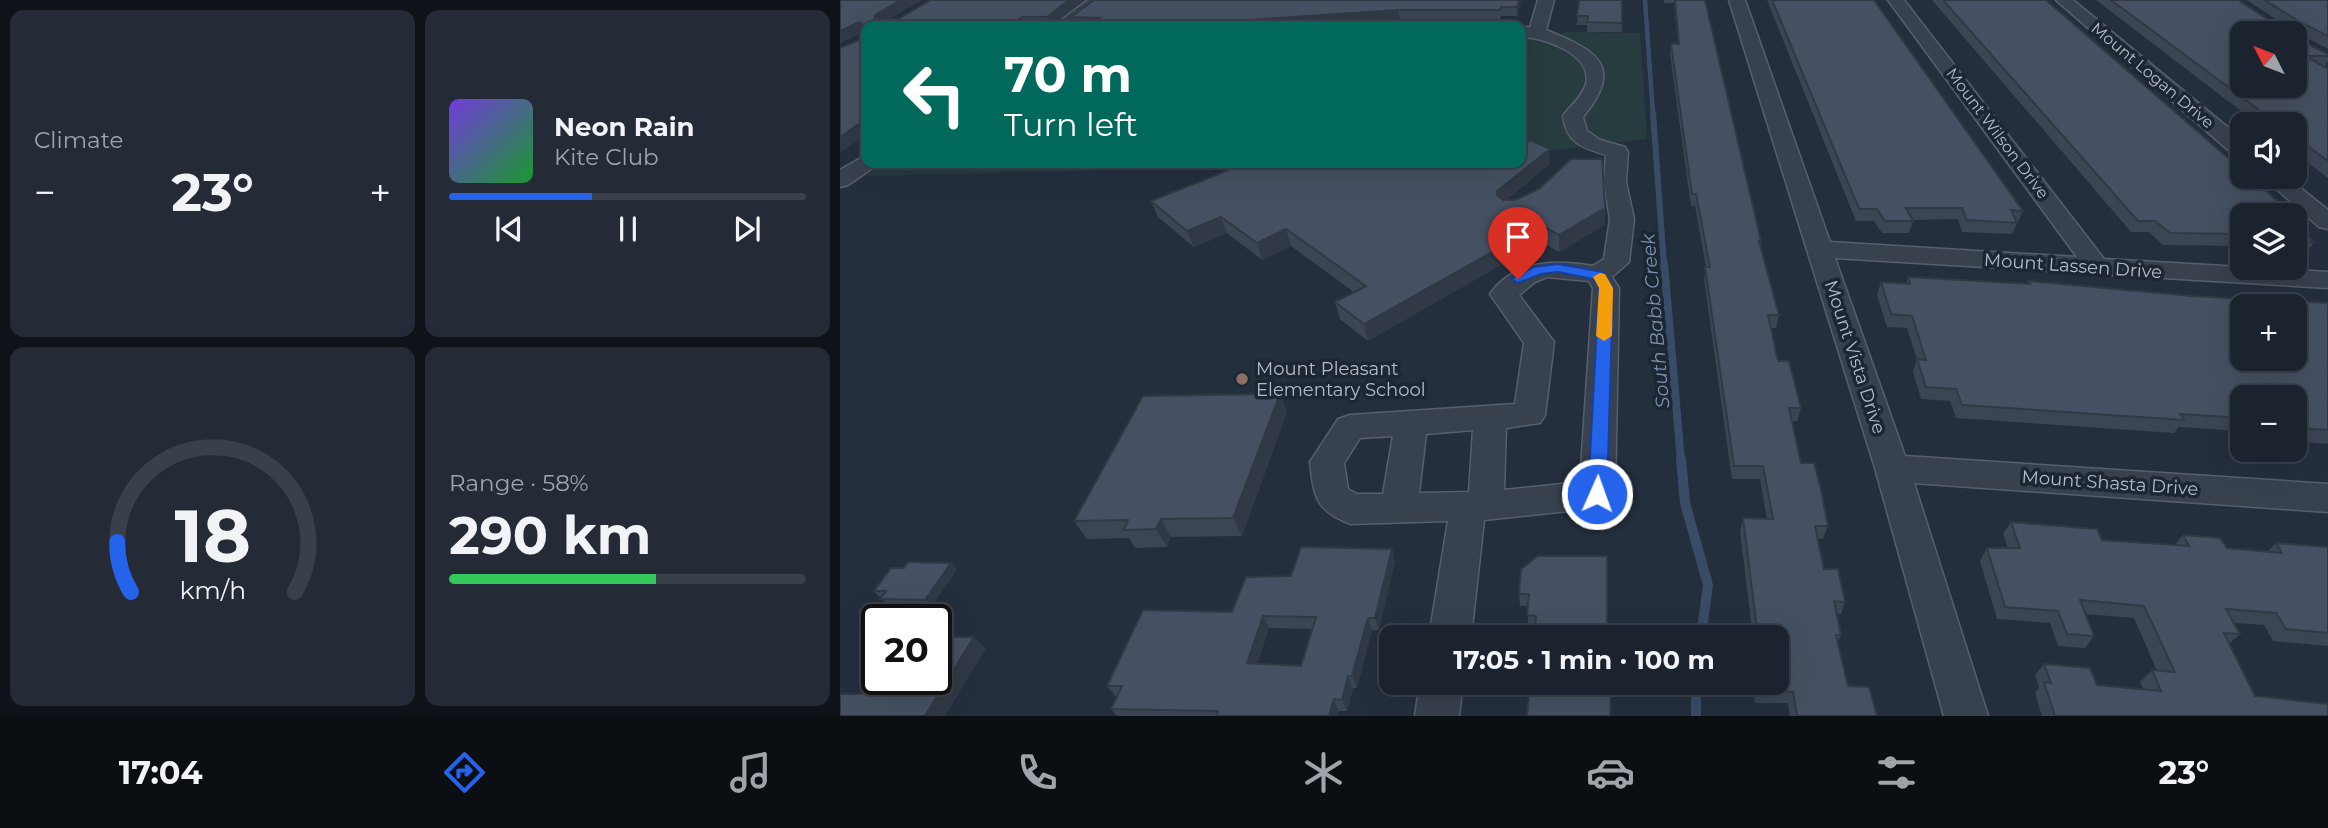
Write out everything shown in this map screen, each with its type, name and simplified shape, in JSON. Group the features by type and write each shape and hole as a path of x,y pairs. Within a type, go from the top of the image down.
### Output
{"street":[{"path":"1068,21 1098,0"},
{"path":"1546,0 1529,32 1584,53 1597,80 1589,100 1573,116 1575,149 1617,152 1615,182 1622,219 1616,262 1598,275 1558,268 1538,270 1518,279 1504,294 1539,342 1529,415 1350,427 1327,462 1332,496 1351,509 1477,506 1597,494 1606,288 1598,275"},
{"name":"Mount Vista Drive","path":"1737,0 1892,468 1966,716"},
{"name":"Mount Wilson Drive","path":"1896,0 2098,268"},
{"name":"Mount Logan Drive","path":"2064,0 2230,140"},
{"path":"840,180 861,165"},
{"path":"2288,189 2328,222"},
{"name":"Mount Lassen Drive","path":"1819,249 2328,280"},
{"path":"1452,625 1477,506 1490,418"},
{"path":"1399,508 1411,423"},
{"name":"Mount Shasta Drive","path":"1892,468 2328,498"},
{"path":"1437,716 1440,695"}],"green space":[{"path":"1564,32 1640,33 1647,139 1526,153 1526,38 1538,40"},
{"path":"878,168 1124,168 1118,170 866,176"}],"building":[{"path":"840,0 901,0 875,15 875,18 898,19 931,0 1069,0 1047,17 1022,17 1016,21 861,21 861,24 840,31"},
{"path":"1094,0 1519,0 1517,7 1501,7 1500,10 1398,10 1233,21 1096,21 1100,18 1071,17"},
{"path":"1579,0 1622,0 1622,23 1587,22 1588,16 1577,16"},
{"path":"1675,0 1705,0 1759,241 1779,315 1768,315 1778,361 1789,361 1801,408 1789,408 1801,463 1814,463 1821,489 1828,526 1815,526 1824,569 1838,569 1845,602 1834,601 1841,635 1836,635 1848,686 1869,687 1877,716 1797,716 1793,692 1789,692 1789,625 1756,625 1743,518 1773,519 1763,466 1734,466 1705,267 1710,267 1696,194 1692,194 1671,44 1679,44"},
{"path":"1772,0 1874,0 2023,211 2011,210 2017,223 1967,220 1962,208 1906,208 1913,221 1885,221 1877,209 1859,209"},
{"path":"1943,0 2046,0 2230,160 2230,189 2264,189 2280,203 2230,203 2230,234 2170,233 2155,221 2138,221"},
{"path":"2111,0 2238,0 2270,21 2230,21 2230,88"},
{"path":"2265,0 2328,0 2328,36 2307,26 2307,21 2298,21"},
{"path":"861,39 861,122 840,137 840,48"},
{"path":"2307,44 2328,54 2307,56"},
{"path":"2307,57 2328,69 2328,161 2307,146 2307,112 2262,112 2243,98 2307,98"},
{"path":"1530,140 1550,149 1497,191 1497,195 1503,200 1515,200 1539,189 1571,159 1602,159 1605,208 1559,235 1540,225 1364,324 1335,302 1366,286 1286,229 1257,243 1221,217 1187,231 1151,201 1234,168 1526,168 1526,142"},
{"path":"1908,277 2030,284 2028,281 2230,298 2230,371 2307,371 2307,302 2328,303 2328,430 2307,429 2307,385 2230,385 2230,417 2180,414 2184,420 1962,405 1956,389 1926,387 1917,359 1926,360 1912,316 1891,314 1881,282 1910,284"},
{"path":"1280,394 1233,518 1161,519 1156,529 1124,530 1128,520 1074,521 1143,396"},
{"path":"2011,522 2097,529 2102,540 2189,546 2183,535 2220,538 2227,548 2282,553 2276,543 2328,547 2328,633 2286,629 2276,613 2226,609 2240,634 2224,633 2255,696 2328,704 2328,716 2055,716 2044,682 2051,683 2044,664 2090,668 2097,685 2161,691 2152,670 2175,672 2144,606 2080,600 2094,636 2067,634 2058,611 2005,607 1987,548 2020,548"},
{"path":"1301,547 1392,549 1375,618 1368,618 1352,676 1348,676 1342,700 1334,699 1329,716 1217,716 1218,711 1111,709 1122,686 1107,686 1143,610 1232,612 1246,577 1291,576","holes":["1263,616 1316,617 1301,666 1247,663"]},
{"path":"1538,556 1607,556 1607,625 1535,625 1536,616 1527,615 1529,594 1519,594 1521,569"},
{"path":"908,562 951,563 925,600 880,599 886,591 874,591 891,568 904,568"},
{"path":"952,637 974,637 952,672"},
{"path":"840,694 938,695 925,716 840,716"},
{"path":"1529,695 1611,695 1610,716 1527,716"}],"waterway":[{"name":"South Babb Creek","path":"1645,0 1653,115"},
{"name":"South Babb Creek","path":"1653,113 1664,265"},
{"name":"South Babb Creek","path":"1664,263 1681,461"},
{"name":"South Babb Creek","path":"1681,459 1685,503 1708,585 1703,625"},
{"name":"South Babb Creek","path":"1696,695 1696,716"}],"slow traffic":[{"path":"1600,277 1606,288 1604,336"}],"place":[{"name":"Mount Pleasant Elementary School","path":"1242,379"}],"route":[{"path":"1518,279 1538,270 1558,268 1598,275 1606,288 1597,494"}]}
